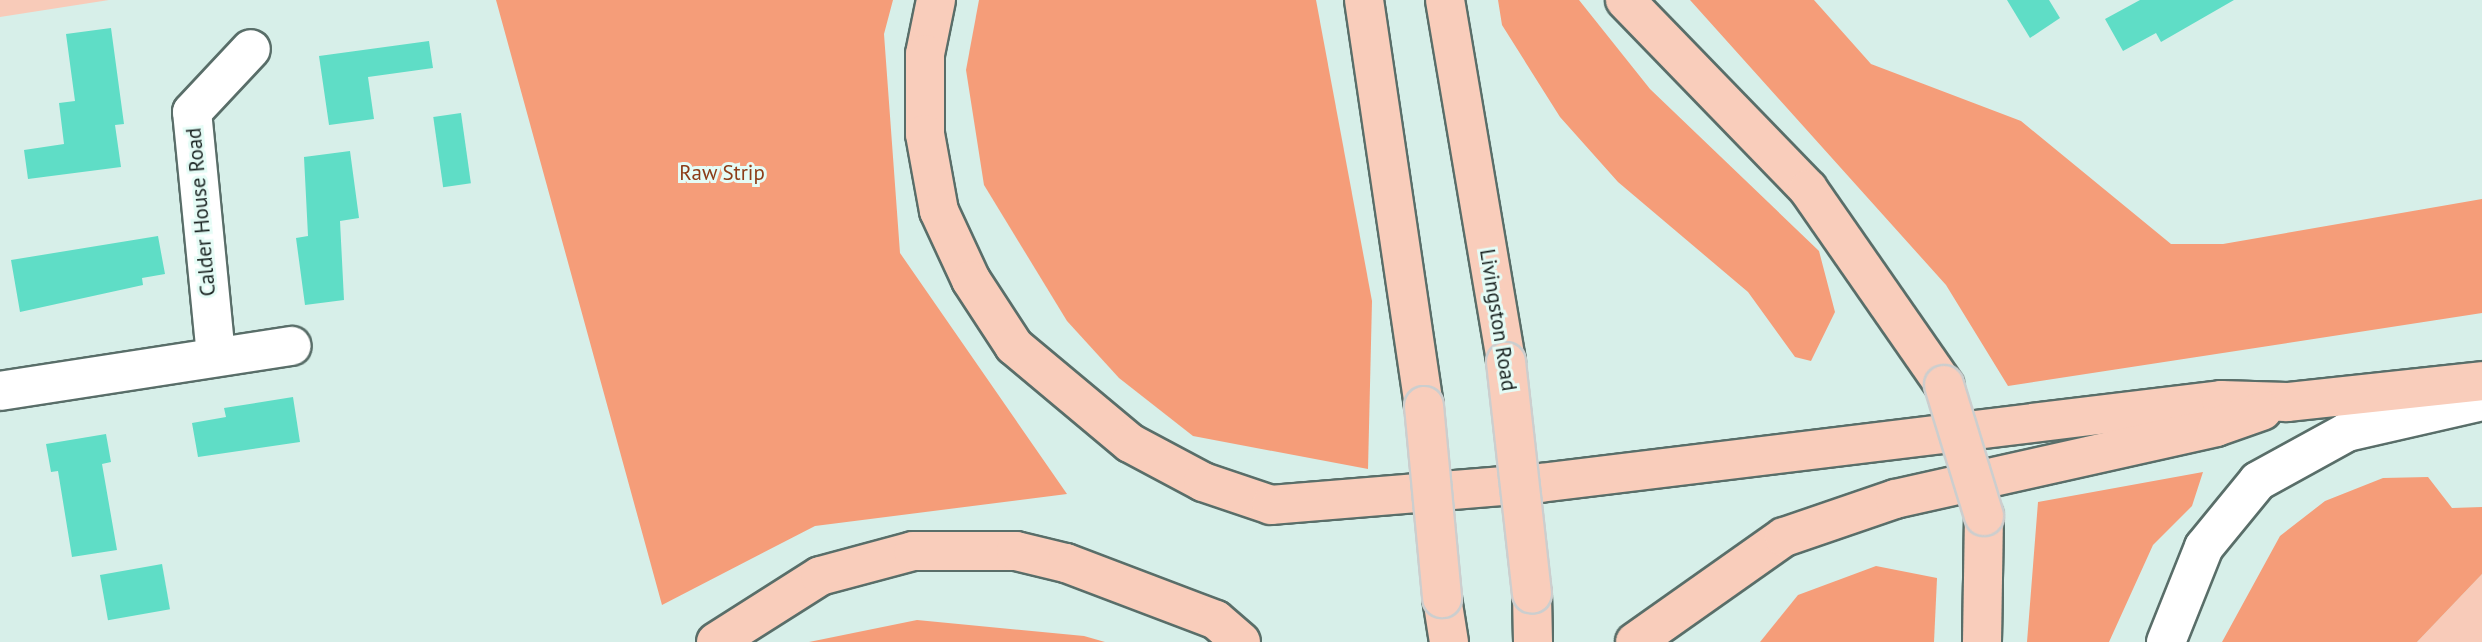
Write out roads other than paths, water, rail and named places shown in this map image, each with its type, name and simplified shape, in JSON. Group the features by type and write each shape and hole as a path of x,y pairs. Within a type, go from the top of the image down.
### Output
{"main road":[{"path":"936,0 925,54 925,134 939,211 971,280 1014,346 1130,443 1203,482 1271,505 1540,483 2221,400 2287,402 2482,381"},
{"path":"1364,0 1424,406 1442,598 1449,642"},
{"name":"Livingston Road","path":"1445,0 1506,362 1532,594 1533,642"},
{"path":"1625,0 1808,189 1944,385 1984,516 1982,642"},
{"path":"1635,642 1784,537 1895,499 2216,427 2287,402"},
{"path":"716,642 820,576 913,551 1016,551 1143,587 1216,620 1241,642"}],"street":[{"name":"Calder House Road","path":"216,356 192,112 251,49"},
{"path":"0,391 292,346"},
{"path":"2166,642 2204,547 2258,481 2347,432 2482,401"}],"park label":[{"name":"Raw Strip","path":"722,173"}]}
